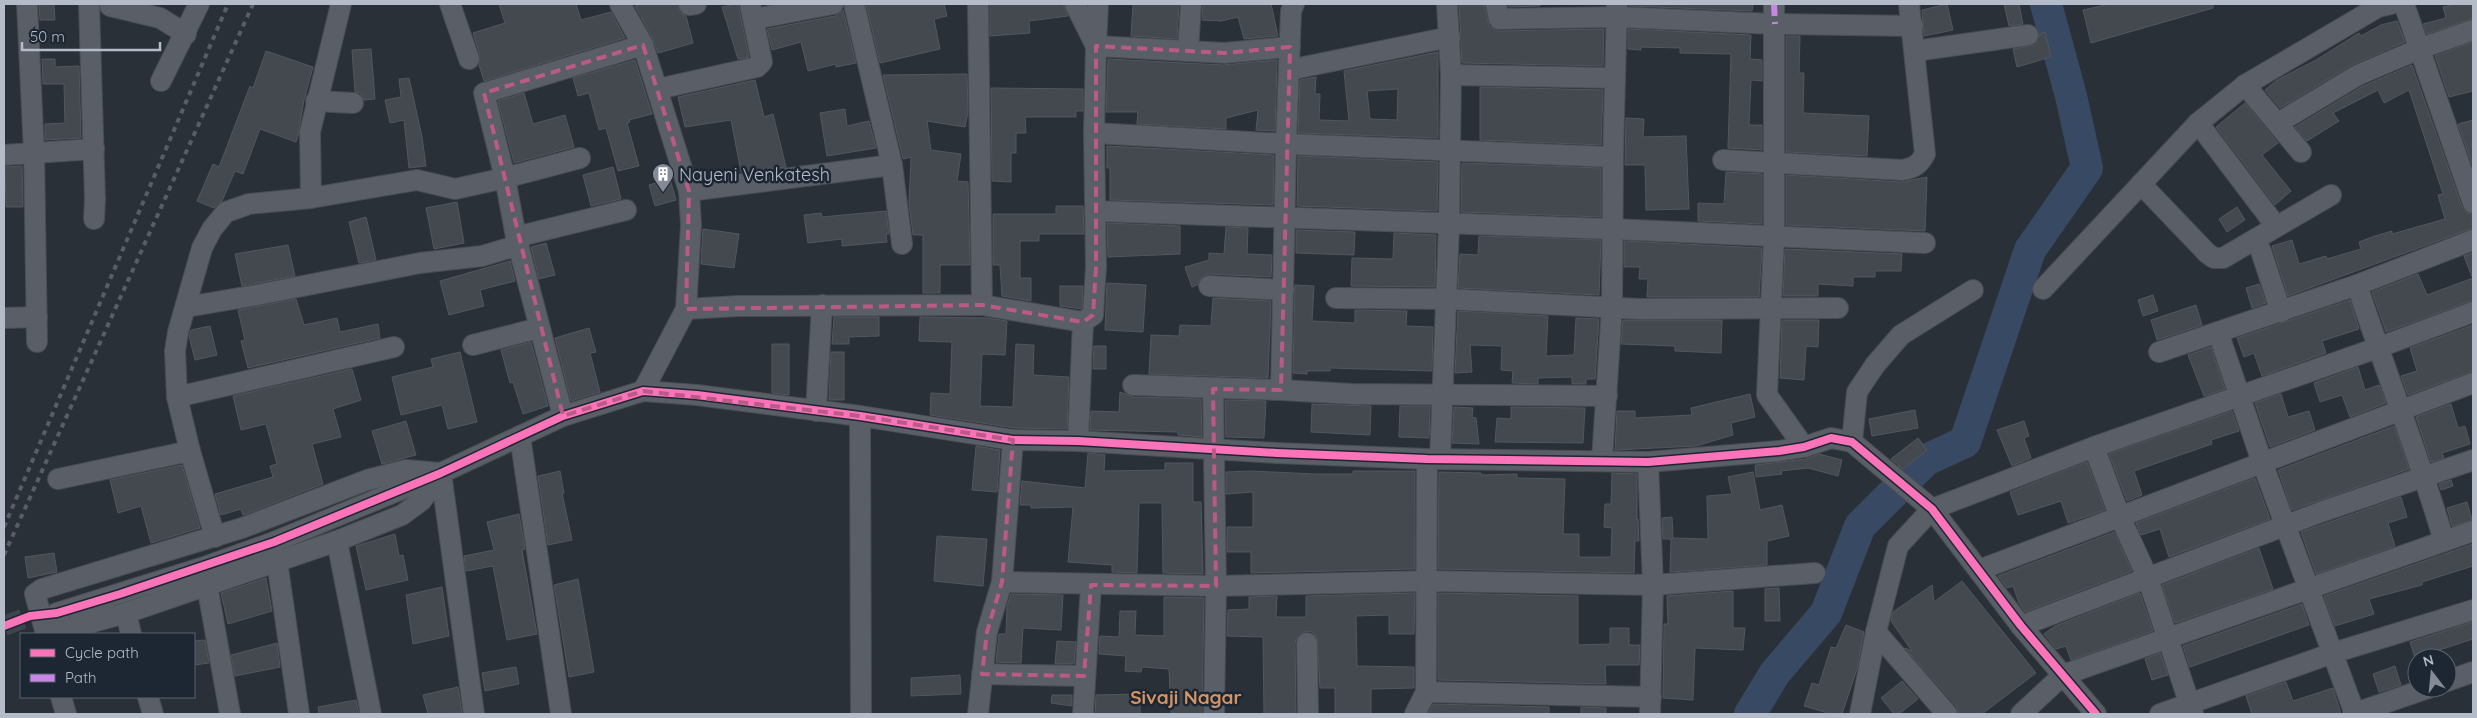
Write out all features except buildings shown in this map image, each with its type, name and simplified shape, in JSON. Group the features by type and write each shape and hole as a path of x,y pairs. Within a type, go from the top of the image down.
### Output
{"street":[{"path":"26,4 34,153 37,342"},
{"path":"89,4 94,149 94,218"},
{"path":"108,4 160,18 186,34"},
{"path":"161,81 186,34 199,4"},
{"path":"450,4 469,60"},
{"path":"620,4 644,46 689,191 691,225 686,309 643,391"},
{"path":"658,89 757,67 762,62 762,56 752,12 833,4"},
{"path":"854,4 892,165 902,244"},
{"path":"978,4 982,305"},
{"path":"1075,4 1096,46"},
{"path":"686,309 738,306 982,305 1083,322 1093,315 1096,267 1094,133 1098,4"},
{"path":"1188,51 1191,4"},
{"path":"1281,390 1286,144 1291,12 1294,4"},
{"path":"1415,714 1426,692 1433,459 1442,394 1451,76 1447,4"},
{"path":"1496,4 1500,19 1542,12 1617,10 1775,24 1913,26"},
{"path":"1774,4 1772,163 1774,237 1767,395 1804,447"},
{"path":"1723,160 1902,170 1919,164 1925,154 1913,26 1909,4"},
{"path":"2404,4 2473,203"},
{"path":"311,198 310,132 316,101 344,5"},
{"path":"2043,289 2198,123 2245,85 2382,5"},
{"path":"1602,460 1612,307 1613,157 1617,10"},
{"path":"2278,123 2358,75 2419,48 2473,30"},
{"path":"1915,51 2028,35"},
{"path":"1289,70 1450,37"},
{"path":"563,416 539,328 484,92 644,46"},
{"path":"1096,46 1224,53 1290,47"},
{"path":"1451,76 1615,78"},
{"path":"2245,85 2301,152"},
{"path":"316,101 353,103"},
{"path":"2198,123 2276,226"},
{"path":"1094,133 1286,144 1613,157"},
{"path":"4,154 94,149"},
{"path":"215,538 177,397 175,351 202,248 212,229 226,212 249,204 311,198 416,180 455,189 580,158"},
{"path":"689,191 892,165"},
{"path":"2141,184 2214,258 2223,258 2331,195"},
{"path":"186,306 257,295 430,261 482,256 518,241 626,210"},
{"path":"1095,211 1448,225 1612,229 1925,243"},
{"path":"2159,352 2357,285 2473,240"},
{"path":"2261,250 2281,312"},
{"path":"2357,285 2377,348 2425,475 2444,541"},
{"path":"1209,286 1284,290"},
{"path":"1852,442 1857,392 1875,365 1901,336 1973,290"},
{"path":"1336,298 1446,299 1640,309 1838,308"},
{"path":"816,411 822,306"},
{"path":"1860,714 1876,632 1898,546 1932,509 2094,447 2377,348 2473,312"},
{"path":"4,318 37,316"},
{"path":"1078,441 1083,322"},
{"path":"473,346 539,328"},
{"path":"2218,332 2262,462 2354,714 2407,695"},
{"path":"177,397 394,348"},
{"path":"1979,570 2473,383"},
{"path":"1134,385 1213,389 1606,396"},
{"path":"1213,389 1216,586 1214,714"},
{"path":"57,613 204,567 274,542 442,473 563,416 643,391 697,395 860,416 1013,440 1078,441 1277,453 1433,459 1648,462 1779,451 1804,447 1831,438 1852,442 1932,509 2021,626 2096,714"},
{"path":"860,416 862,714"},
{"path":"520,436 561,714"},
{"path":"978,714 987,632 1002,582 1013,440"},
{"path":"2094,447 2120,517 2147,576 2191,709"},
{"path":"58,479 190,451"},
{"path":"2021,626 2147,576 2425,475 2473,460"},
{"path":"1426,692 1651,706 1653,586 1648,462"},
{"path":"48,633 35,594 42,589 215,538 367,480 406,470 442,473"},
{"path":"52,633 126,613 337,541 402,514 421,501 442,473"},
{"path":"442,473 474,714"},
{"path":"2021,714 2063,675 2473,531"},
{"path":"337,541 371,714"},
{"path":"277,561 299,714"},
{"path":"1002,582 1216,586 1428,582 1653,586 1815,573"},
{"path":"1083,714 1091,585"},
{"path":"207,586 230,714"},
{"path":"2160,714 2191,709 2332,653 2473,610"},
{"path":"126,613 131,633"},
{"path":"1876,632 1947,714"},
{"path":"1307,643 1308,714"},
{"path":"2457,678 2473,672"},
{"path":"982,674 1084,676"},
{"path":"62,698 66,714"},
{"path":"148,698 153,714"}],"highlighted area":[{"path":"643,45 689,191 686,309 982,305 1083,322 1093,315 1096,267 1096,46 1224,53 1290,47 1281,390 1213,389 1216,586 1091,585 1084,676 982,674 987,632 1002,582 1013,440 860,416 643,391 563,416 484,93"}],"waterway":[{"path":"1750,714 1775,673 1826,613 1860,526 1926,460 1965,442 2030,250 2087,168 2071,96 2046,4"}],"tunnel":[{"path":"4,626 30,616 57,613"}],"railway":[{"path":"4,527 228,4"},
{"path":"4,555 253,4"}],"marked path":[{"path":"1774,4 1775,24"}],"cycle path":[{"path":"4,626 30,616 57,613 120,594 274,542 441,473 563,416 643,391 697,395 860,416 1013,440 1078,441 1277,453 1427,459 1648,462 1779,451 1804,447 1831,438 1852,442 1932,509 2021,626 2096,714"}],"place":[{"name":"Nayeni Venkatesh","path":"663,193"}],"district":[{"name":"Sivaji Nagar","path":"1186,697"}]}
